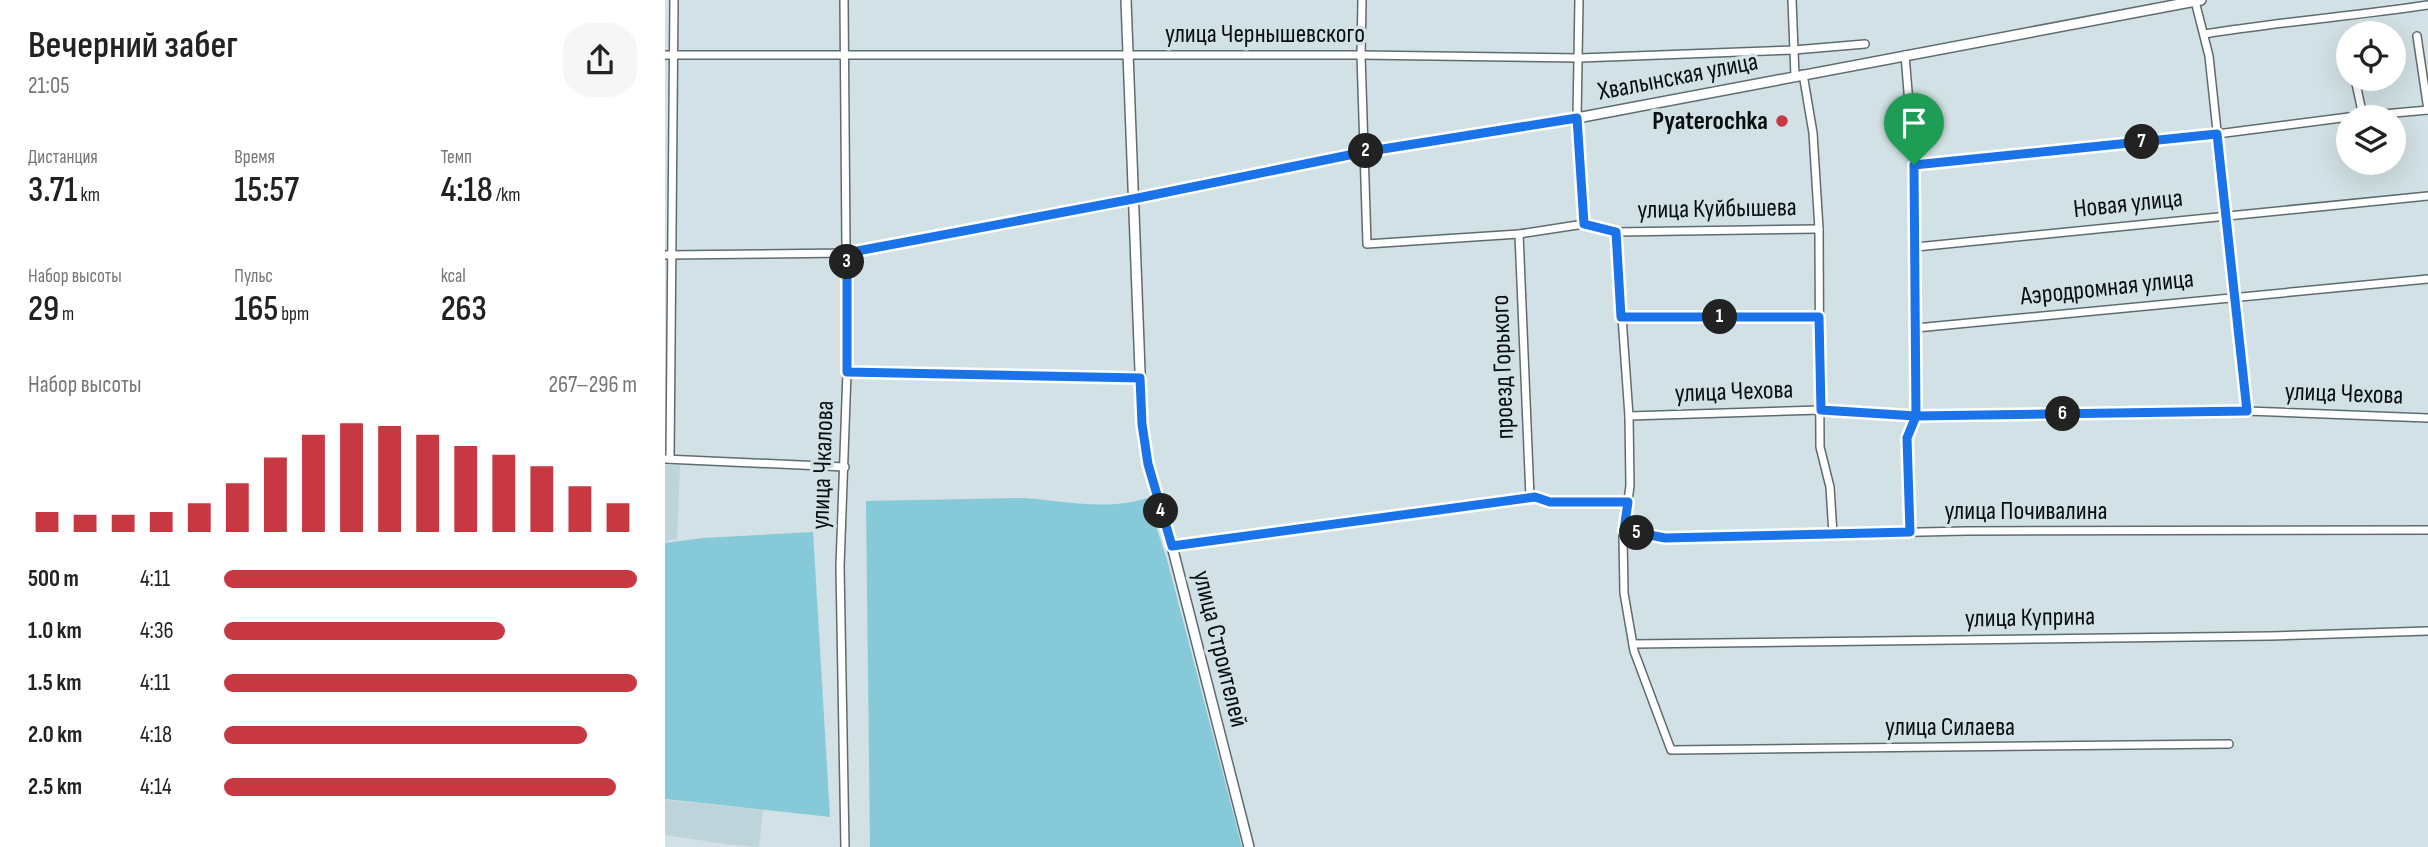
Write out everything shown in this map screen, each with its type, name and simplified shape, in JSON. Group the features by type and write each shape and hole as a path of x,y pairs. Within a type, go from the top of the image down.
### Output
{"street":[{"path":"674,0 669,55 667,459 845,467"},
{"name":"улица Чкалова","path":"844,0 847,372 840,566 845,847"},
{"name":"улица Строителей","path":"1126,0 1142,424 1148,464 1172,546 1249,847"},
{"path":"1362,0 1364,152"},
{"path":"1579,0 1577,118 1584,224"},
{"path":"1792,0 1794,50 1814,133 1819,229 1819,447 1830,487 1833,534"},
{"path":"2198,1 2205,34 2217,134 2247,411"},
{"name":"Хвалынская улица","path":"669,255 847,253 1364,152 1577,118 2154,4 2198,1"},
{"path":"2205,34 2428,5"},
{"path":"2406,112 2428,110 2417,36"},
{"name":"улица Чернышевского","path":"669,55 1361,55 1580,58 1794,50 1865,44"},
{"path":"1905,55 1914,165 1916,247 1916,416 1907,438 1910,532"},
{"path":"1914,165 2217,134 2336,119"},
{"name":"улица Куйбышева","path":"1364,152 1367,244 1520,234 1584,224 1616,232 1819,229"},
{"name":"Новая улица","path":"1916,247 2428,196"},
{"path":"1616,232 1629,416 1630,486 1624,530 1624,593 1633,643"},
{"name":"проезд Горького","path":"1520,234 1529,498"},
{"name":"Аэродромная улица","path":"1916,328 2428,279"},
{"path":"1621,317 1819,317"},
{"path":"847,372 1140,378"},
{"name":"улица Чехова","path":"1629,416 1821,410 1916,416 2247,411 2428,418"},
{"path":"1172,546 1535,497 1550,502 1628,502"},
{"name":"улица Почивалина","path":"1624,530 1665,538 1910,532 2428,530"},
{"name":"улица Куприна","path":"1633,643 2271,636 2428,631"},
{"name":"улица Силаева","path":"1633,643 1671,750 2229,744"}],"shaded area":[{"path":"665,465 680,465 677,539 665,541"},
{"path":"1024,498 1101,505 1147,498 1168,563 1242,847 870,847 866,501"},
{"path":"813,532 830,817 665,799 665,543 703,538"},
{"path":"665,800 763,810 759,847 665,835"}],"place":[{"name":"Pyaterochka","path":"1782,121"}],"route":[{"path":"1914,165 1916,416 1821,410 1819,317 1621,317 1616,232 1584,224 1577,118 1364,152 847,253 847,372 1140,378 1142,424 1148,464 1172,546 1535,497 1550,502 1628,502 1624,530 1665,538 1910,532 1907,438 1916,416 2247,411 2217,134 1914,165"}]}
